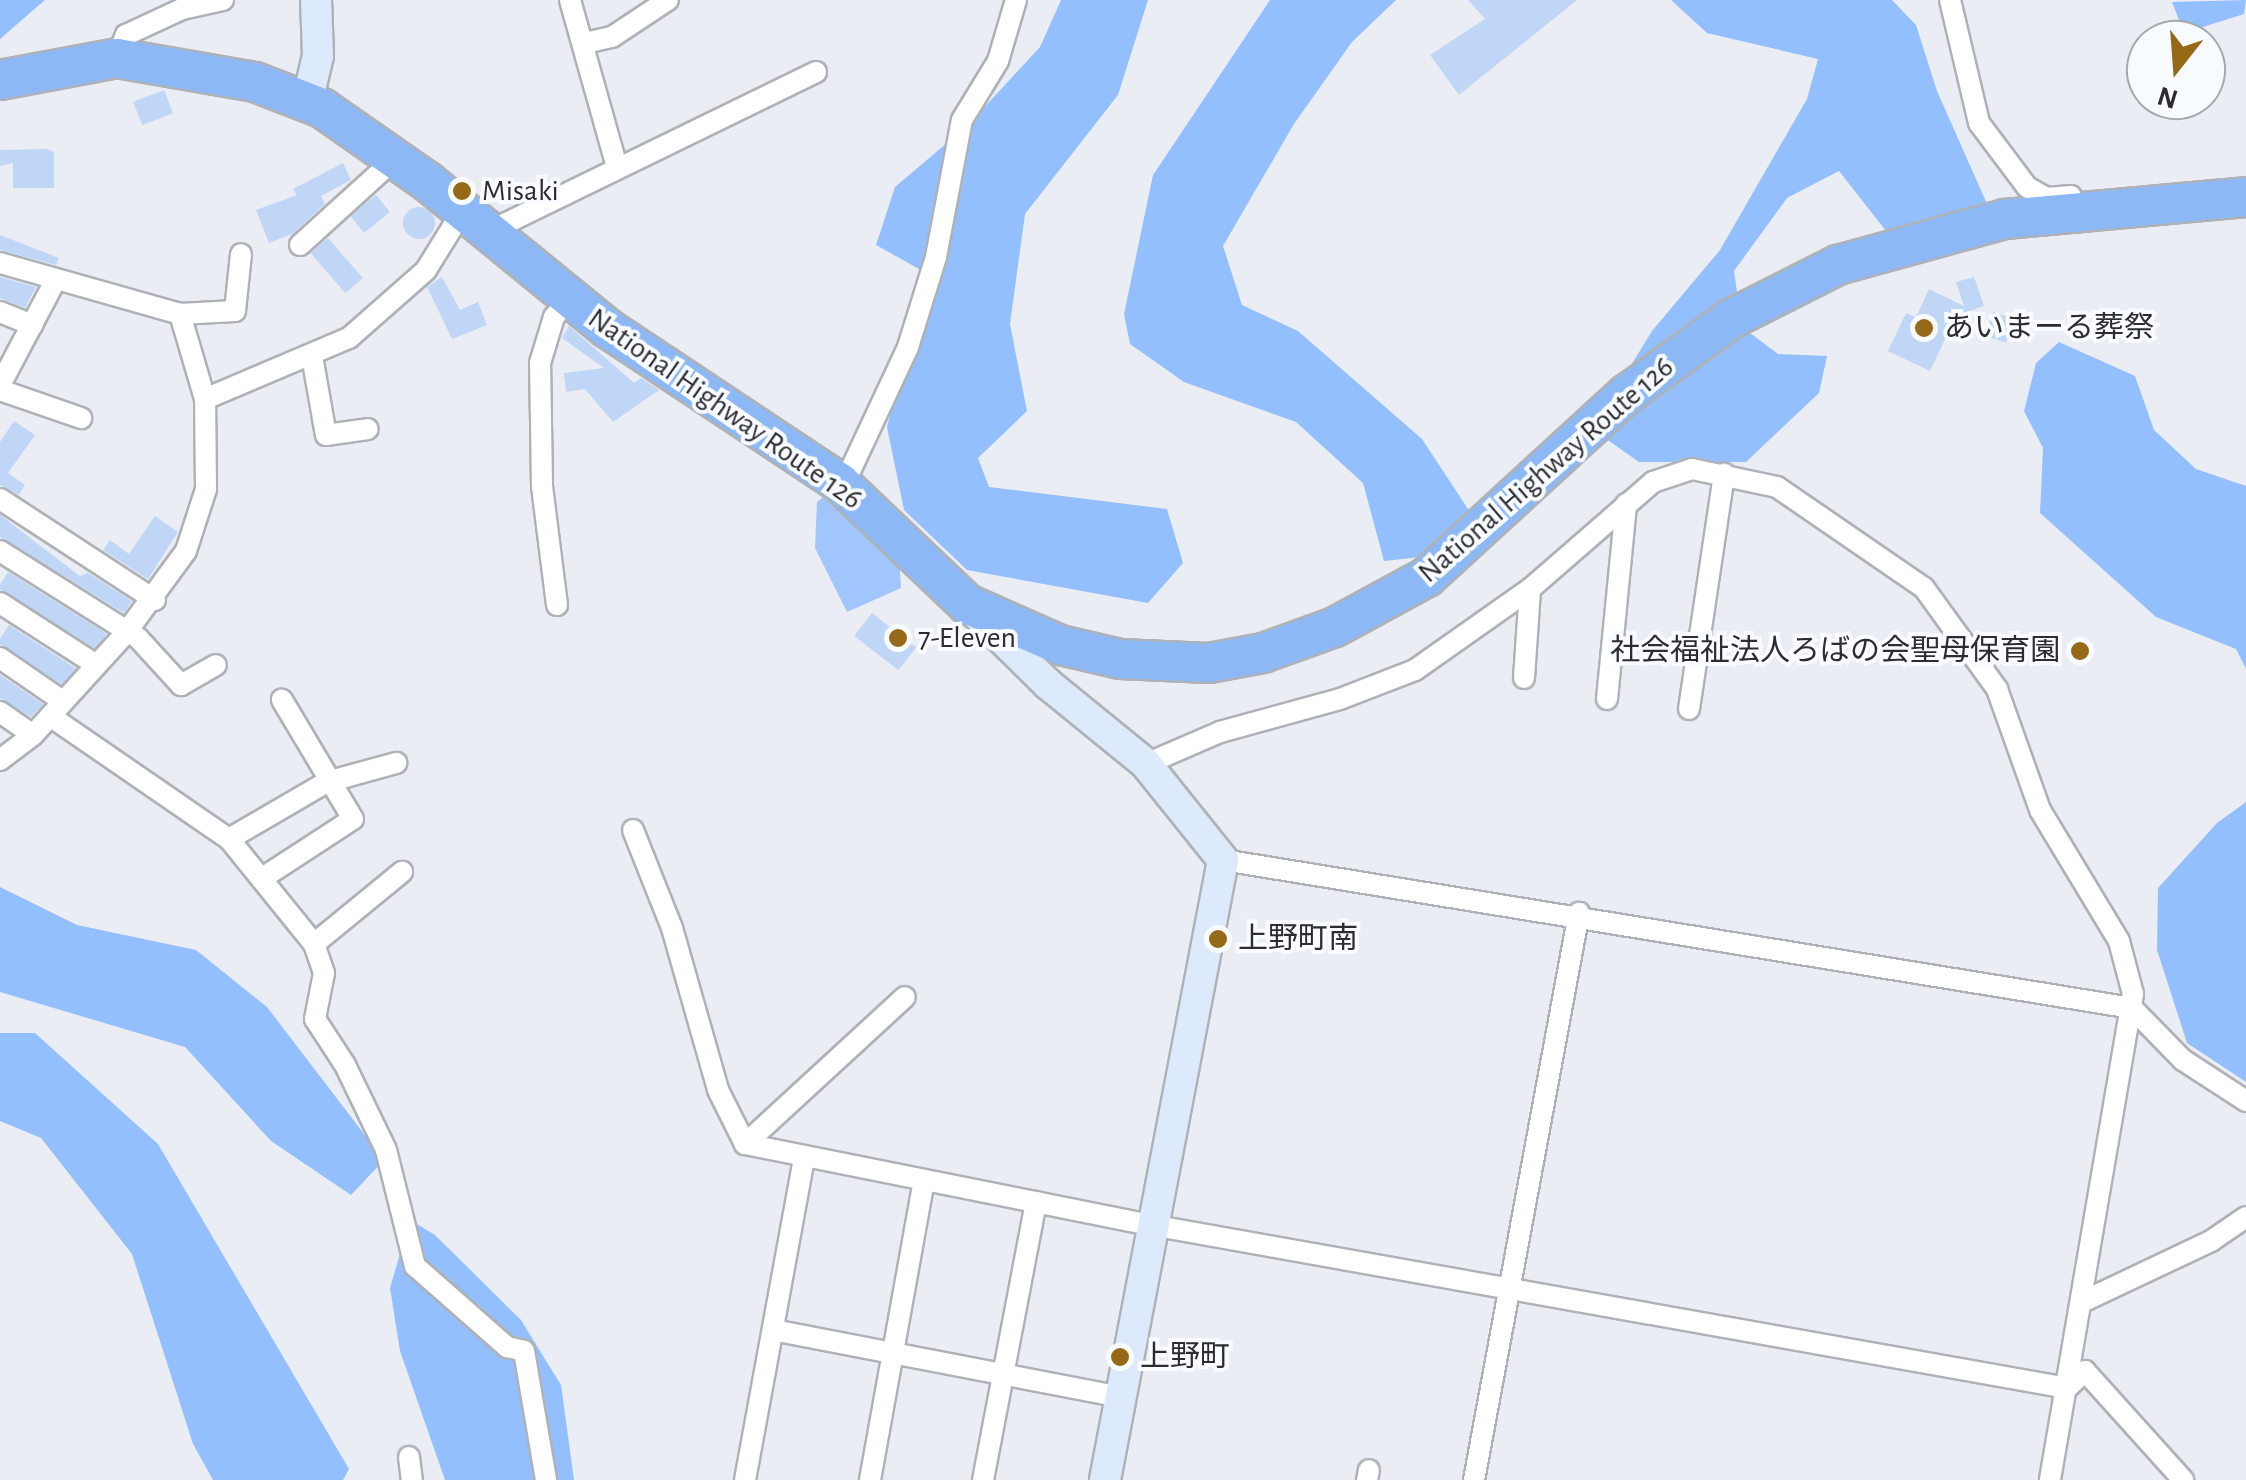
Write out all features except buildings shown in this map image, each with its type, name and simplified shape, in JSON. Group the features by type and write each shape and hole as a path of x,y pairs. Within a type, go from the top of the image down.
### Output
{"highway":[{"name":"National Highway Route 126","path":"0,80 116,58 255,82 307,102 396,158 570,300 844,486 967,604 1060,645 1120,658 1208,664 1262,654 1334,627 1427,577 1627,394 1731,318 1838,265 1924,237 2111,206 2246,197"}],"street":[{"path":"116,58 126,35 182,9 223,0"},
{"path":"307,102 318,56 316,0"},
{"path":"570,0 617,167"},
{"path":"584,43 612,37 668,0"},
{"path":"844,486 908,347 936,258 962,120 998,61 1016,0"},
{"path":"1950,0 1979,123 2027,187 2048,198 2108,194 2111,206"},
{"path":"206,399 349,338 413,284 476,221 617,167 816,72"},
{"path":"300,244 396,158"},
{"path":"0,263 54,283 107,289 180,314 235,311 241,254"},
{"path":"54,283 32,324 4,361 0,388 81,418"},
{"path":"557,605 542,486 540,362 554,317 570,300"},
{"path":"0,312 32,324"},
{"path":"0,760 33,735 94,664 126,634 178,568 200,510 206,399 180,314"},
{"path":"312,356 326,435 368,429"},
{"path":"1146,764 1220,732 1340,699 1414,670 1530,588 1652,482 1692,469 1777,486 1924,588 1969,644 1997,688 2040,810 2119,941 2132,1008 2050,1480"},
{"path":"1690,709 1724,474"},
{"path":"0,499 155,600"},
{"path":"1607,699 1626,504"},
{"path":"0,551 126,634 181,685 216,665"},
{"path":"1524,678 1530,588"},
{"path":"0,603 94,664"},
{"path":"967,604 1048,684 1146,764 1223,860 1580,914 2132,1008 2183,1060 2246,1101"},
{"path":"0,658 56,708 229,839 264,877 314,944 324,974 315,1019 386,1150 415,1266 507,1347 524,1351 546,1480"},
{"path":"264,877 353,819 327,782 282,700"},
{"path":"0,712 33,735"},
{"path":"229,839 327,782 396,763"},
{"path":"633,830 672,928 718,1090 745,1144"},
{"path":"1105,1480 1223,860"},
{"path":"314,944 402,872"},
{"path":"1474,1480 1580,914"},
{"path":"745,1144 905,997"},
{"path":"745,1144 1151,1225 2067,1388"},
{"path":"745,1480 804,1157"},
{"path":"870,1480 924,1180"},
{"path":"983,1480 1036,1202"},
{"path":"2082,1302 2211,1240 2246,1216"},
{"path":"773,1330 1120,1397"},
{"path":"2067,1388 2086,1371 2183,1480"},
{"path":"409,1457 412,1480"}],"shaded area":[{"path":"0,0 45,0 0,39"},
{"path":"1061,0 1148,0 1118,95 1025,214 1010,324 1027,411 978,458 989,487 1167,509 1183,563 1148,603 967,570 904,510 887,427 928,274 876,245 895,187 967,126 1040,47"},
{"path":"1270,0 1396,0 1352,42 1294,124 1223,246 1242,305 1298,331 1422,439 1470,512 1440,555 1384,561 1363,483 1296,422 1184,382 1130,344 1124,314 1153,175"},
{"path":"1671,0 1892,0 1916,25 1937,91 1988,206 1886,231 1839,171 1787,198 1734,271 1742,327 1778,354 1827,356 1819,393 1746,462 1639,462 1592,429 1652,331 1720,250 1807,99 1818,59 1707,33"},
{"path":"2246,0 2244,14 2225,20 2179,20 2172,2"},
{"path":"2059,342 2135,376 2154,430 2196,469 2246,486 2246,669 2236,649 2156,617 2040,513 2043,448 2024,411 2036,363"},
{"path":"832,490 899,555 901,588 847,612 815,548 817,502"},
{"path":"2246,802 2246,1082 2187,1043 2157,950 2158,888 2217,823"},
{"path":"0,887 77,925 196,950 267,1007 384,1160 351,1195 271,1141 185,1047 0,992"},
{"path":"0,1033 35,1033 158,1144 349,1469 343,1480 213,1480 193,1444 132,1254 41,1138 0,1121"},
{"path":"410,1220 435,1235 521,1320 561,1385 574,1480 445,1480 400,1351 390,1288"}],"place":[{"name":"Misaki","path":"462,191"},
{"name":"あいまーる葬祭","path":"1924,328"},
{"name":"7-Eleven","path":"898,638"},
{"name":"社会福祉法人ろばの会聖母保育園","path":"2080,651"},
{"name":"上野町南","path":"1218,939"},
{"name":"上野町","path":"1120,1357"}]}
